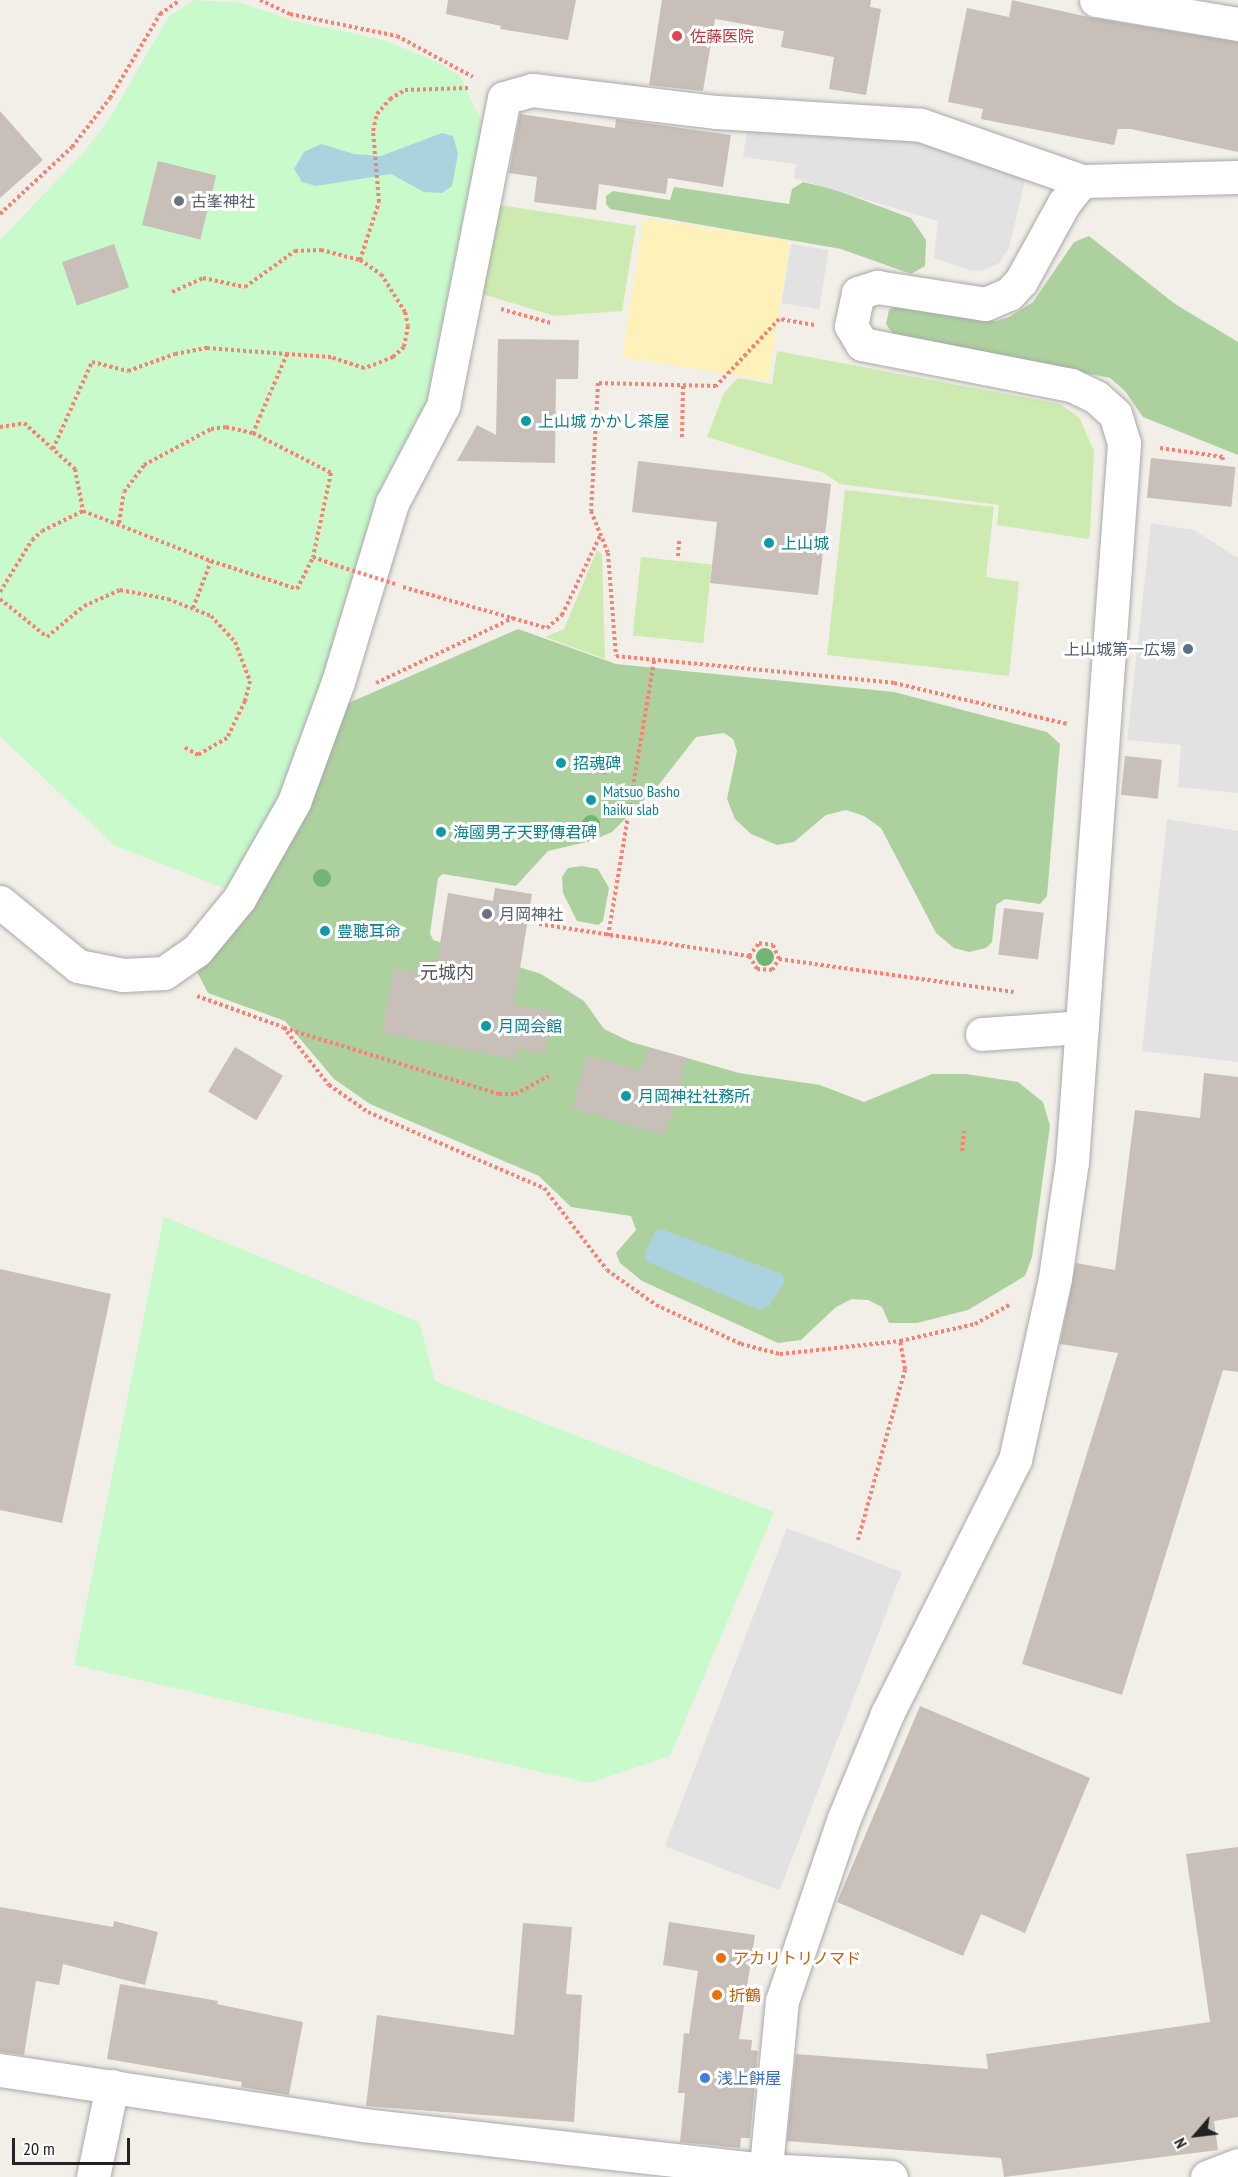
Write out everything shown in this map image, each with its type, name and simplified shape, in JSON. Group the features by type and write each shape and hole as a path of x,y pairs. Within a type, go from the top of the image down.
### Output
{"lane":[{"path":"1096,0 1238,24"},
{"path":"0,902 78,966 123,975 164,973 197,950 239,899 294,802 330,705 392,503 443,406 465,299 497,93 532,90 717,112 921,125 1082,181 1238,177"},
{"path":"765,2174 782,2001 844,1818 887,1714 1015,1460 1055,1278 1072,1162 1124,443 1115,414 1096,397 1071,385 862,344 851,326 858,293 878,287 985,304 1009,294 1036,258 1064,203 1082,181"},
{"path":"982,1034 1082,1027"},
{"path":"0,2070 363,2125 765,2174 891,2177"},
{"path":"93,2177 112,2086"},
{"path":"1207,2177 1238,2165"}],"path":[{"path":"0,214 72,147 110,98 160,14 180,0"},
{"path":"260,0 290,14 397,36 452,62 497,93"},
{"path":"360,260 379,202 380,186 373,131 377,114 390,99 405,90 497,93"},
{"path":"53,449 92,362 128,371 175,354 207,348 331,357 364,368 393,357 404,346 408,326 398,296 381,274 360,260 321,250 295,251 245,287 203,278 172,292"},
{"path":"465,299 551,323"},
{"path":"822,326 778,319 716,386 598,383 591,511 608,553 616,656 894,682 1102,735"},
{"path":"253,433 287,354"},
{"path":"682,437 683,385"},
{"path":"0,427 24,423 75,469 83,511"},
{"path":"0,592 32,540 42,531 83,511 119,523 212,561 297,589 313,557 331,473 253,433 226,427 211,429 144,465 124,492 119,523"},
{"path":"1152,447 1223,457 1222,462"},
{"path":"313,557 398,585 547,628 562,615 600,535"},
{"path":"678,556 679,540"},
{"path":"193,609 212,561"},
{"path":"0,599 46,637 84,606 120,590 140,591 211,616 225,628 248,668 250,681 245,701 227,738 198,755 184,747"},
{"path":"330,705 514,618"},
{"path":"608,936 654,660"},
{"path":"580,767 608,773"},
{"path":"539,924 749,956"},
{"path":"749,956 759,942 773,945 779,959"},
{"path":"749,956 757,969 772,970 779,959"},
{"path":"779,959 1020,993"},
{"path":"164,973 187,992 283,1027 499,1094 515,1094 549,1076"},
{"path":"283,1027 329,1085 368,1112 544,1188 608,1270 656,1305 741,1344 780,1354 900,1341 975,1324 1055,1278"},
{"path":"962,1151 964,1131"},
{"path":"858,1540 905,1370 900,1341"}],"green space":[{"path":"195,0 242,3 294,21 384,40 437,62 460,76 482,123 434,396 276,806 229,890 115,846 0,736 0,240 85,151 111,116 169,16"},
{"path":"803,182 833,189 911,218 926,240 925,266 911,274 841,249 610,209 606,204 606,196 613,191 670,200 674,187 789,204 792,189"},
{"path":"500,205 636,226 622,311 555,316 479,293"},
{"path":"1089,236 1175,304 1238,342 1238,455 1143,417 1125,391 1110,378 894,335 886,324 889,310 900,304 996,321 1009,317 1033,302 1074,242"},
{"path":"777,351 1060,404 1079,417 1094,451 1088,539 997,525 999,505 840,484 824,473 707,437 724,393 738,378 772,384"},
{"path":"845,490 994,507 986,577 1019,582 1009,676 827,655"},
{"path":"597,550 602,554 605,659 545,637 564,629"},
{"path":"641,557 712,564 703,643 633,636"},
{"path":"518,629 616,664 894,692 1047,732 1060,744 1047,896 1040,904 1005,899 996,905 992,942 986,948 969,952 954,948 936,933 881,828 864,816 846,810 826,815 794,842 777,845 751,834 735,819 727,799 737,751 733,739 724,733 696,737 657,787 612,832 591,841 548,851 516,886 443,874 438,878 430,933 433,940 541,974 584,1001 604,1029 631,1042 739,1073 820,1085 864,1102 932,1074 966,1074 1018,1082 1043,1102 1050,1126 1032,1257 1025,1276 968,1310 917,1323 889,1323 882,1307 868,1300 852,1299 836,1307 801,1340 778,1343 642,1281 620,1263 616,1253 636,1230 631,1216 571,1207 539,1176 370,1104 334,1079 285,1021 208,993 194,966 344,705"},
{"path":"582,866 598,869 609,888 603,921 598,925 577,921 563,893 562,877 568,868"},
{"path":"164,1217 419,1322 435,1381 774,1512 670,1756 589,1783 74,1665"}],"sand":[{"path":"644,218 790,241 768,380 622,357"}],"shaded area":[{"path":"748,123 918,138 1026,176 1009,248 999,263 984,270 972,271 934,258 938,221 794,178 796,164 743,157"},
{"path":"791,244 829,250 819,309 782,303"},
{"name":"上山城第一広場","path":"1151,523 1194,530 1238,558 1238,793 1178,787 1181,745 1127,740"},
{"path":"1167,819 1238,831 1238,1062 1142,1051"},
{"path":"787,1528 902,1572 780,1890 665,1846"}],"water":[{"path":"442,133 453,136 458,154 452,186 442,193 424,192 391,174 316,186 302,182 294,169 304,152 321,144 354,154 381,156"},
{"path":"661,1229 782,1274 785,1282 769,1306 759,1310 646,1261 645,1252 655,1232"}],"building":[{"path":"448,0 576,0 568,40 500,29 501,26 446,14"},
{"path":"662,0 871,0 870,7 881,9 866,95 829,89 834,57 781,47 784,31 715,19 703,91 649,85"},
{"path":"1012,0 1093,18 1238,42 1238,152 1131,129 1118,129 1114,145 981,119 983,109 948,102 967,8 1009,17"},
{"path":"0,111 43,160 0,198"},
{"path":"520,114 615,128 616,119 731,135 723,187 668,178 666,194 599,184 596,210 534,202 537,177 509,173"},
{"path":"158,161 216,176 200,240 142,225"},
{"path":"114,244 129,287 77,305 62,262"},
{"name":"上山城 かかし茶屋","path":"498,339 579,340 578,379 556,379 555,463 457,461 477,425 496,435"},
{"path":"1151,458 1236,467 1231,507 1147,498"},
{"name":"上山城","path":"638,461 831,484 818,595 710,583 717,522 632,512"},
{"path":"1125,756 1162,760 1158,799 1121,795"},
{"path":"495,888 532,894 514,1005 553,1012 545,1054 517,1049 515,1059 382,1033 394,968 435,975 448,893 493,901"},
{"path":"1004,908 1044,913 1038,960 998,955"},
{"path":"235,1047 283,1076 256,1120 208,1092"},
{"name":"月岡神社社務所","path":"648,1047 687,1058 665,1135 572,1108 587,1055 641,1071"},
{"path":"1204,1073 1238,1077 1238,1372 1223,1370 1122,1695 1022,1664 1118,1353 1060,1344 1076,1263 1115,1270 1135,1110 1200,1118"},
{"path":"0,1269 111,1294 62,1523 0,1510"},
{"path":"920,1706 1090,1778 1025,1933 981,1914 963,1956 837,1902"},
{"path":"1238,1847 1238,2117 1214,2121 1218,2150 1004,2177 1001,2158 787,2141 796,2054 988,2069 986,2054 1210,2022 1186,1854"},
{"path":"0,1907 113,1927 114,1921 158,1932 145,1985 63,1964 59,1985 36,1981 24,2055 0,2052"},
{"path":"669,1922 755,1935 739,2039 752,2040 751,2050 758,2051 750,2138 741,2138 740,2148 680,2142 685,2093 678,2093 684,2033 689,2034 698,1971 663,1965"},
{"path":"523,1923 572,1927 566,1994 582,1995 574,2122 366,2106 377,2015 514,2035"},
{"path":"120,1984 218,2001 217,2004 303,2022 289,2095 241,2087 242,2082 107,2059"}],"place":[{"name":"佐藤医院","path":"677,36"},
{"name":"古峯神社","path":"179,201"},
{"name":"上山城 かかし茶屋","path":"526,421"},
{"name":"上山城","path":"769,543"},
{"name":"上山城第一広場","path":"1188,649"},
{"name":"招魂碑","path":"561,763"},
{"name":"Matsuo Basho haiku slab","path":"591,800"},
{"name":"海國男子天野傳君碑","path":"441,832"},
{"name":"月岡神社","path":"487,914"},
{"name":"豊聰耳命","path":"325,931"},
{"name":"月岡会館","path":"486,1026"},
{"name":"月岡神社社務所","path":"626,1096"},
{"name":"アカリトリノマド","path":"721,1958"},
{"name":"折鶴","path":"717,1995"},
{"name":"浅上餅屋","path":"705,2078"}],"district":[{"name":"元城内","path":"447,973"}]}
